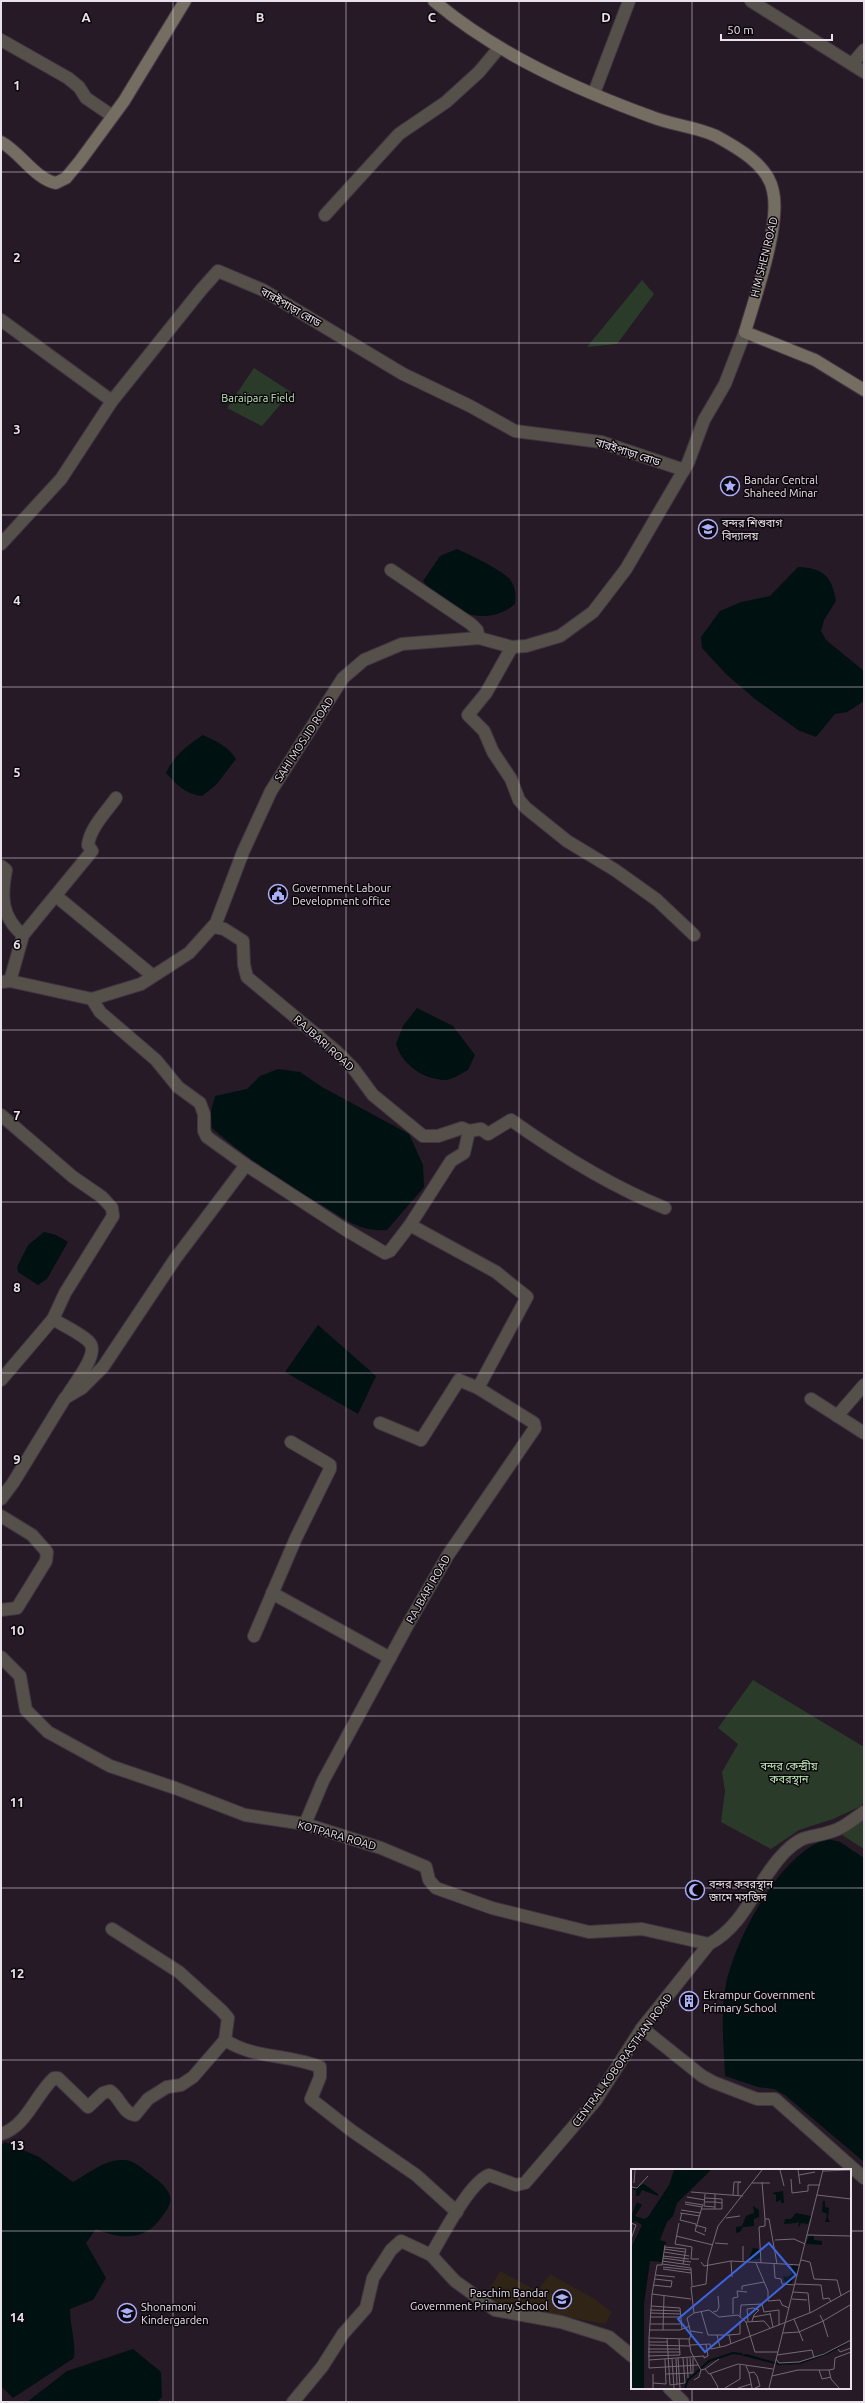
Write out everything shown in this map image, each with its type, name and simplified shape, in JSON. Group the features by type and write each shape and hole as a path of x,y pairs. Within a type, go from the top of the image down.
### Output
{"main road":[{"path":"1,142 46,179 56,183 66,178 80,161 111,115 124,101 186,1"},
{"name":"H M SHEN ROAD","path":"434,1 461,24 499,48 594,93 653,118 714,136 741,152 762,168 773,190 776,214 745,332"},
{"path":"745,332 815,360 864,390"}],"street":[{"path":"594,93 629,1"},
{"path":"751,1 864,72"},
{"path":"1,40 68,78 79,87 86,98 111,115"},
{"path":"324,215 399,134 446,102 479,72 499,48"},
{"path":"852,64 864,50"},
{"name":"বারইপাড়া রোড","path":"1,544 61,479 112,401 218,271 263,290 402,374 470,406 515,430 601,442 684,470"},
{"path":"1,320 112,401"},
{"name":"H M SHEN ROAD","path":"650,528 684,470 704,420 728,378 745,332"},
{"name":"SAHI MOSJID ROAD","path":"6,981 92,999 141,984 189,952 214,927 243,852 271,791 343,678 364,660 402,644 479,638 512,647 544,642 560,636 593,612 626,569 650,528"},
{"path":"391,570 471,624 477,630 479,638"},
{"path":"512,647 486,693 468,715 484,731 493,752 510,779 519,800 567,841 615,870 657,900 694,935"},
{"path":"6,981 23,935 92,851 87,844 94,828 116,798"},
{"path":"1,866 6,870 2,893 6,914 14,928 23,935"},
{"path":"56,896 153,976"},
{"name":"RAJBARI ROAD","path":"214,927 224,929 244,941 244,965 247,977 336,1051 353,1068 373,1095 423,1136 438,1136 462,1128 468,1131"},
{"path":"92,999 100,1012 156,1060 178,1087 200,1103 204,1114 204,1131 207,1137 246,1165 346,1230 385,1253 390,1251 410,1225 451,1161 464,1153 468,1131 481,1129 488,1134 511,1120 547,1145 609,1182 636,1196 665,1208"},
{"path":"1,1115 73,1177 102,1197 112,1208 113,1216 65,1293 53,1318 1,1380"},
{"path":"65,1398 82,1388 103,1367 175,1260 246,1165"},
{"path":"380,1423 421,1440 459,1380 478,1388 527,1297 496,1272 410,1225"},
{"path":"1,1499 14,1483 90,1359 93,1350 90,1343 53,1318"},
{"path":"837,1416 864,1385"},
{"name":"RAJBARI ROAD","path":"305,1824 323,1781 448,1555 536,1428 534,1423 478,1388"},
{"path":"811,1399 864,1433"},
{"path":"254,1636 296,1538 330,1469 330,1465 291,1442"},
{"path":"1,1516 32,1535 47,1552 46,1561 17,1608 1,1610"},
{"path":"272,1593 390,1658"},
{"name":"KOTPARA ROAD","path":"1,1657 20,1676 26,1710 48,1732 110,1766 175,1788 245,1816 305,1824 381,1848 426,1867 429,1880 436,1888 492,1908 589,1932 642,1929 710,1944"},
{"name":"CENTRAL KOBORASTHAN ROAD","path":"431,2255 456,2212 481,2178 489,2175 516,2185 525,2183 532,2176 596,2100 642,2028 710,1944 719,1939 741,1917 771,1866 803,1837 834,1831 864,1812"},
{"path":"1,2134 14,2128 54,2078 58,2078 88,2107 103,2093 110,2091 116,2095 127,2111 135,2115 148,2099 167,2087 181,2085 193,2078 225,2040 228,2018 222,2011 179,1972 112,1929"},
{"path":"642,2028 702,2076 713,2082 757,2099 775,2098 864,2178"},
{"path":"225,2040 247,2050 306,2061 320,2067 320,2077 311,2099 352,2131 416,2175 456,2212"},
{"path":"293,2402 322,2367 343,2334 366,2308 373,2278 391,2250 401,2241 431,2255 455,2281 495,2310 561,2322 609,2337 631,2355"},
{"path":"670,2389 683,2402"}],"shaded area":[{"path":"457,549 502,572 513,584 515,589 515,604 503,612 477,616 453,608 432,591 423,581 440,556"},
{"path":"798,567 814,569 825,575 829,580 832,585 836,601 824,620 821,631 826,640 864,671 864,701 847,712 835,714 816,737 798,730 755,699 726,674 702,648 701,637 720,611 741,602 770,596"},
{"path":"203,735 225,747 236,759 216,785 202,796 186,791 166,773 177,756"},
{"path":"417,1008 453,1026 475,1055 468,1070 451,1079 437,1079 414,1070 403,1058 396,1044 403,1026"},
{"path":"278,1069 300,1072 322,1087 409,1134 423,1165 424,1187 387,1230 367,1229 351,1223 264,1169 212,1128 211,1111 215,1096 247,1089 260,1076"},
{"path":"44,1232 56,1235 68,1242 47,1279 38,1285 18,1272 17,1267 28,1245"},
{"path":"318,1325 376,1376 358,1414 285,1372"},
{"path":"827,1839 840,1842 864,1858 864,2162 785,2095 774,2089 758,2087 725,2076 723,2030 724,1995 731,1965 739,1944 750,1922 777,1879 793,1861 810,1847"},
{"path":"5,2142 39,2157 73,2182 109,2162 122,2160 129,2161 138,2165 160,2182 170,2196 170,2204 168,2209 157,2224 141,2234 133,2236 115,2235 96,2229 86,2243 106,2278 93,2300 70,2309 74,2358 13,2398 1,2386 1,2146"},
{"path":"500,2271 537,2291 550,2274 593,2298 612,2312 605,2324 501,2305 484,2298"},
{"path":"133,2349 161,2372 162,2397 157,2402 27,2402 67,2371"}],"green space":[{"path":"642,280 654,294 617,344 587,347"},
{"name":"Baraipara Field","path":"254,368 291,392 262,426 227,408"},
{"name":"বন্দর কেন্দ্রীয় কবরস্থান","path":"753,1680 864,1747 864,1802 861,1806 833,1819 799,1830 771,1849 721,1822 725,1791 722,1772 738,1744 718,1728"},
{"path":"864,1817 864,1849 842,1835"}],"place":[{"name":"Bandar Central Shaheed Minar","path":"730,486"},
{"name":"বন্দর শিশুবাগ বিদ্যালয়","path":"708,529"},
{"name":"Government Labour Development office","path":"278,894"},
{"name":"বন্দর কবরস্থান জামে মসজিদ","path":"695,1890"},
{"name":"Ekrampur Government Primary School","path":"689,2001"},
{"name":"Paschim Bandar Government Primary School","path":"562,2299"},
{"name":"Shonamoni Kindergarden","path":"127,2313"}]}
